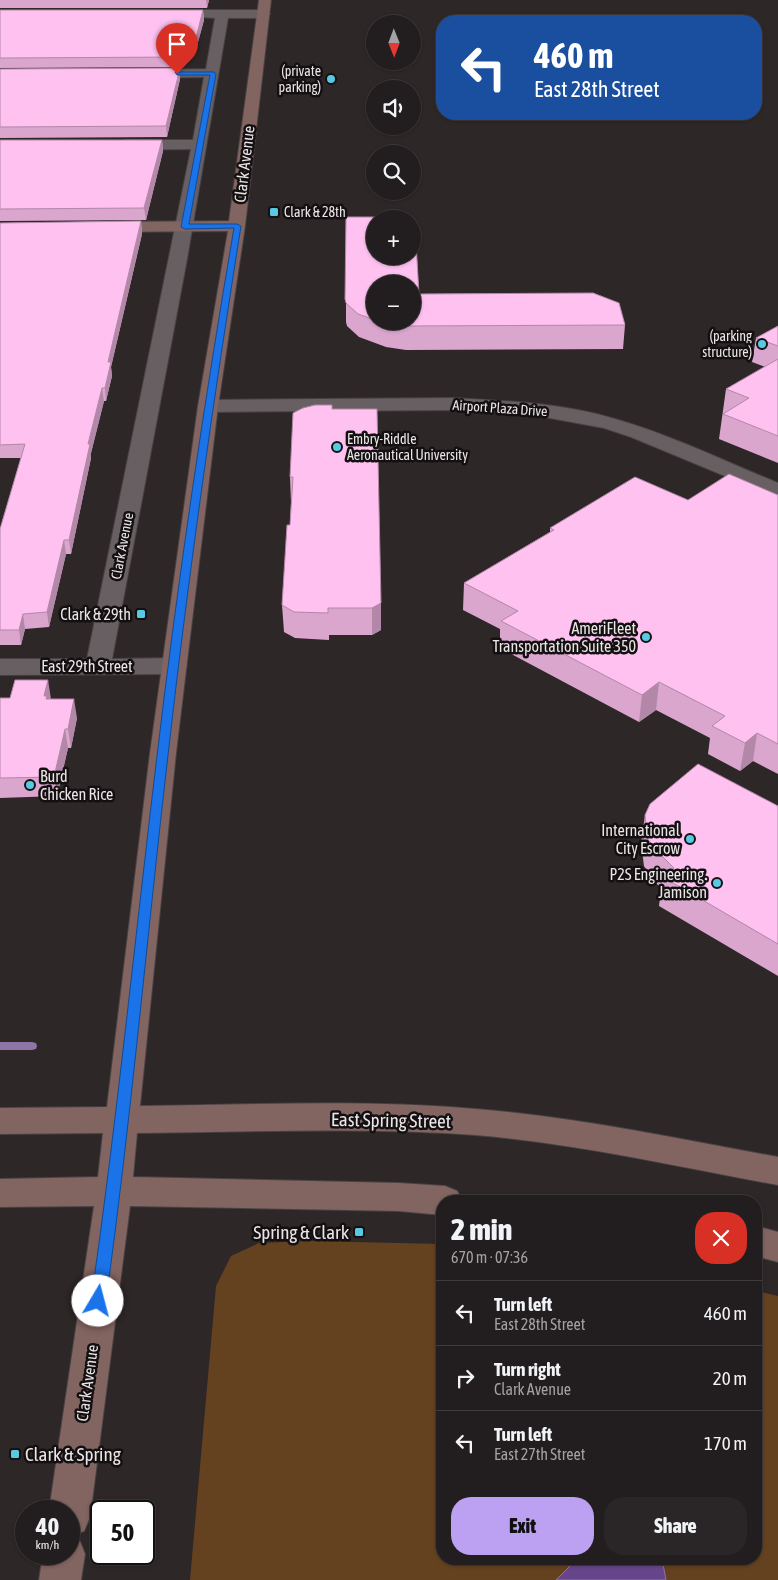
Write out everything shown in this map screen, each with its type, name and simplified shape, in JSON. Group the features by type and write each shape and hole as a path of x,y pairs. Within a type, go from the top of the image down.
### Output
{"main road":[{"name":"Clark Avenue","path":"71,1500 114,1191 174,666 208,406 237,226 264,7"},
{"path":"88,227 237,226"},
{"name":"East Spring Street","path":"0,1121 124,1106 477,1122 564,1133 778,1171"},
{"path":"0,1193 114,1191 399,1197 436,1200"},
{"path":"762,1243 778,1247"},
{"path":"60,1580 62,1565"}],"street":[{"path":"193,14 222,14 264,7"},
{"name":"Clark Avenue","path":"98,666 185,227 214,74 222,14"},
{"path":"128,74 214,74"},
{"path":"114,145 200,144"},
{"name":"Airport Plaza Drive","path":"208,406 453,404 528,408 569,414 623,428 778,491"},
{"name":"East 29th Street","path":"0,667 174,666"}],"shaded area":[{"path":"309,1241 436,1244 436,1565 762,1565 762,1292 778,1296 778,1580 190,1580 216,1286 231,1256 259,1243"},
{"path":"571,1565 663,1565 666,1580 556,1580"}],"building":[{"path":"0,10 203,10 195,42 186,42 182,57 0,58"},
{"path":"180,68 166,126 0,127 0,69"},
{"path":"0,140 162,140 144,208 0,209"},
{"path":"346,217 366,217 366,265 417,265 418,275 366,275 366,317 358,314 346,303"},
{"path":"141,221 108,362 111,362 105,388 102,388 88,444 90,444 69,540 64,540 47,612 23,614 19,630 0,630 0,529 25,444 0,445 0,223"},
{"path":"593,293 619,303 625,325 421,326 421,294"},
{"path":"778,326 778,346 756,338"},
{"path":"778,359 778,436 723,414 749,398 726,389"},
{"path":"315,405 332,405 332,409 377,409 381,603 372,608 328,608 328,613 294,612 282,605 287,525 290,525 293,477 290,477 293,413"},
{"name":"AmeriFleet Transportation Suite 350","path":"729,474 778,495 778,744 757,733 745,743 712,726 725,716 659,682 642,695 501,621 518,611 464,583 554,530 550,528 635,477 688,500"},
{"path":"15,680 48,680 44,696 47,696 46,699 74,699 68,729 65,729 54,777 0,778 0,698 10,698"},
{"name":"P2S Engineering. Jamison","path":"698,764 778,806 778,944 663,877 674,868 647,838 645,815 650,804"}],"waterway":[{"path":"0,1046 32,1046"}],"place":[{"name":"(private parking)","path":"331,79"},
{"name":"Clark & 28th","path":"274,212"},
{"name":"(parking structure)","path":"762,344"},
{"name":"Embry-Riddle Aeronautical University","path":"337,447"},
{"name":"Clark & 29th","path":"141,614"},
{"name":"AmeriFleet Transportation Suite 350","path":"646,637"},
{"name":"Burd Chicken Rice","path":"30,785"},
{"name":"International City Escrow","path":"690,839"},
{"name":"P2S Engineering. Jamison","path":"717,883"},
{"name":"Spring & Clark","path":"359,1232"},
{"name":"Clark & Spring","path":"15,1454"}],"route":[{"path":"98,1301 114,1191 163,752 208,406 237,226 185,227 214,74 177,74"}]}
